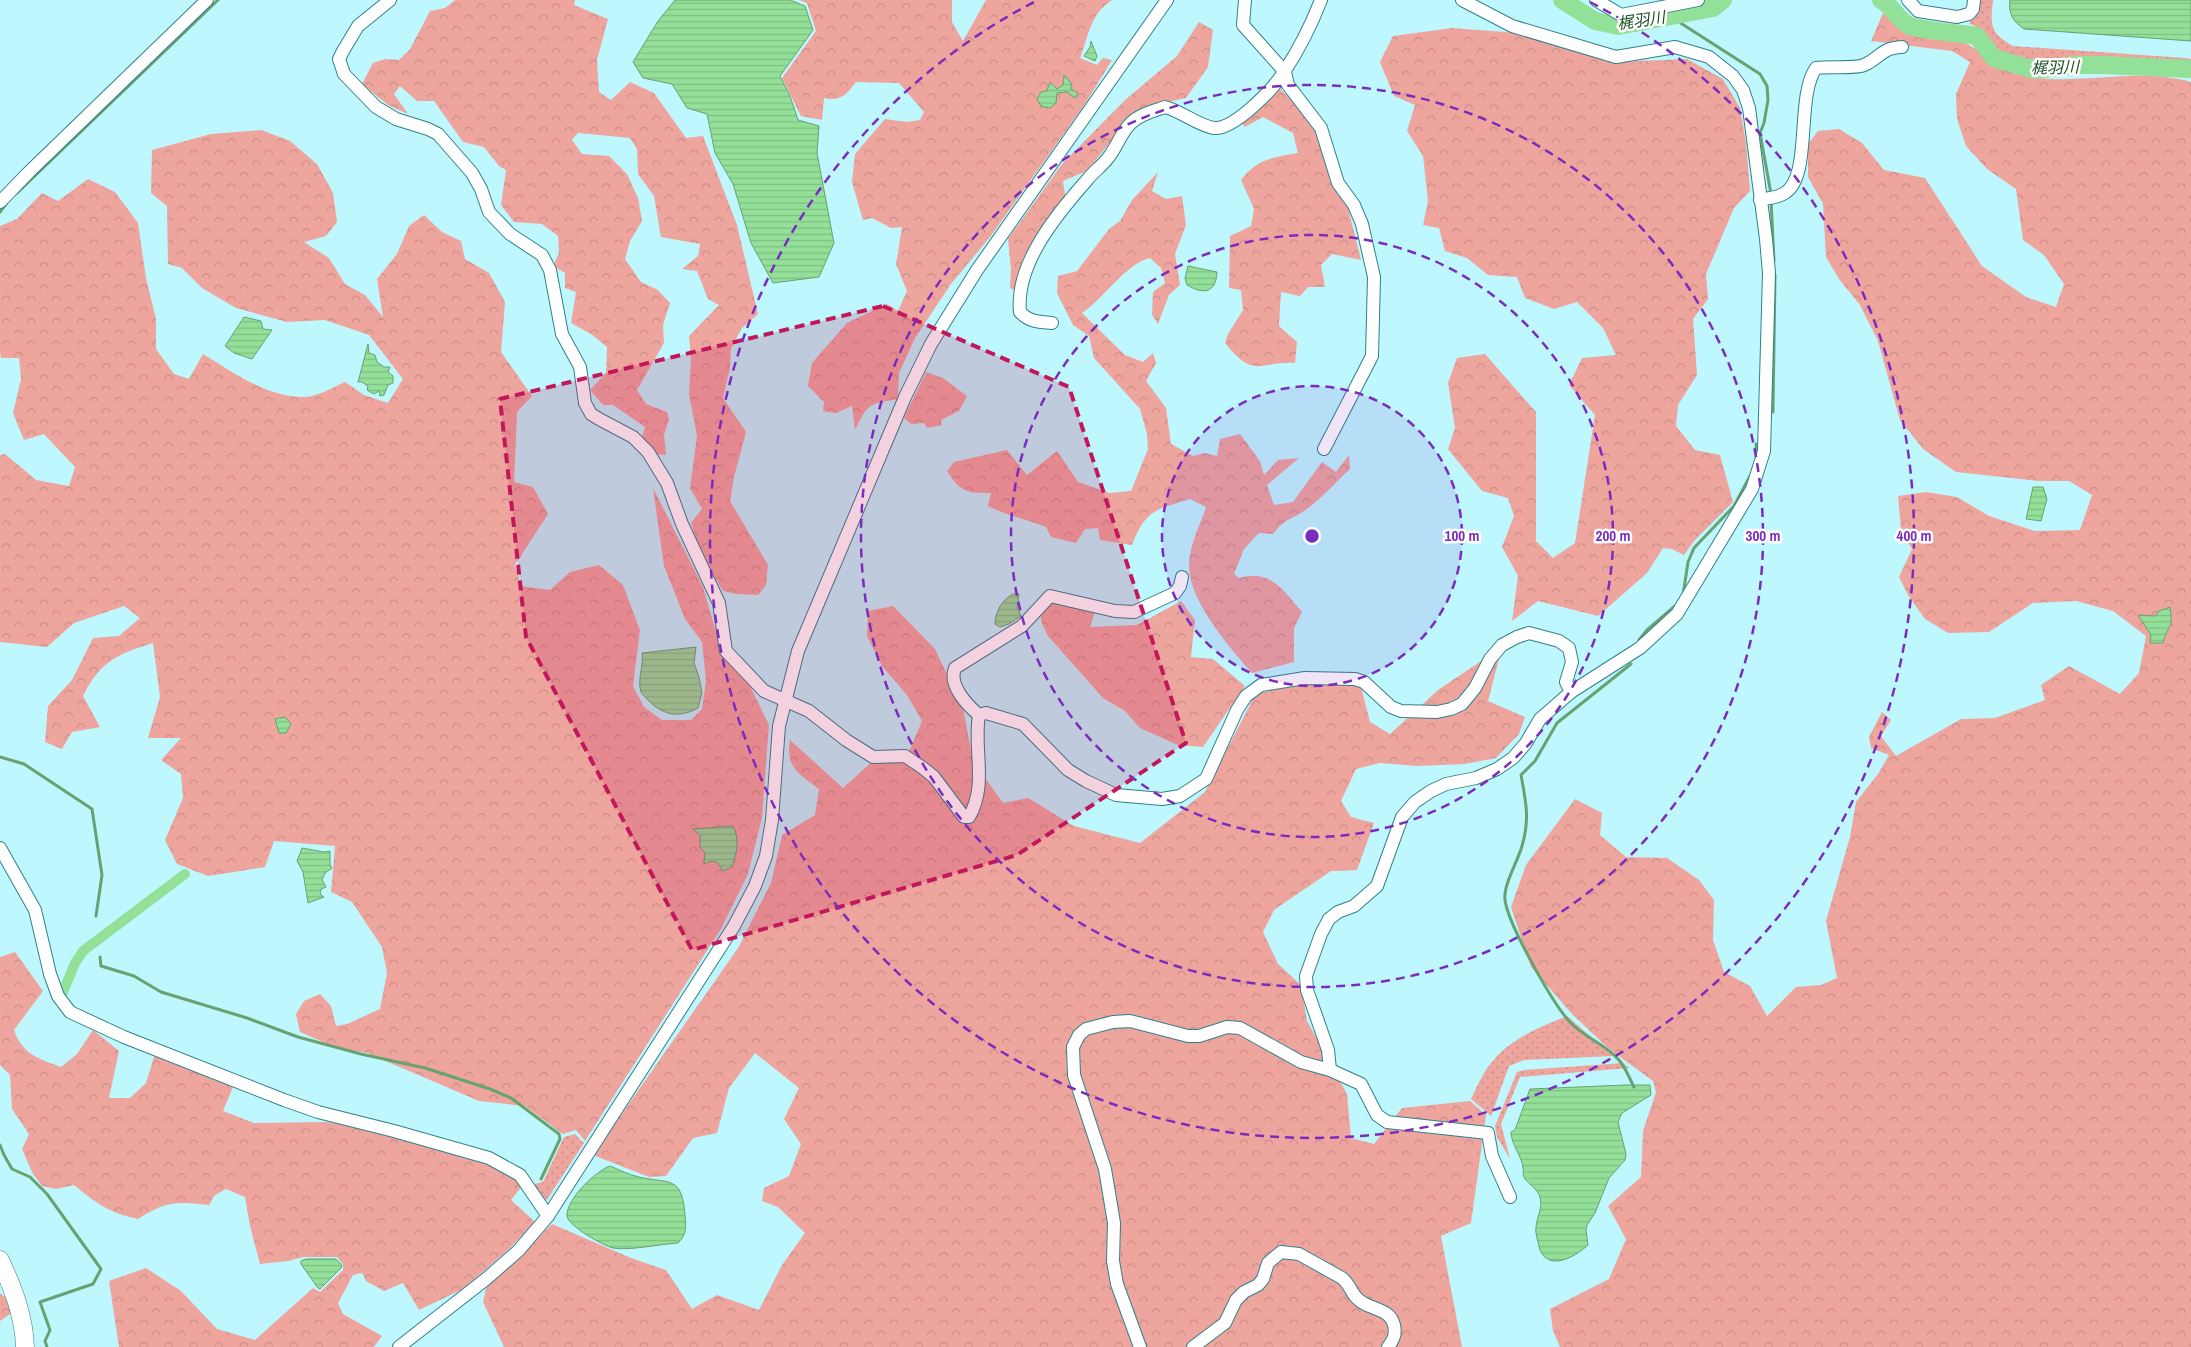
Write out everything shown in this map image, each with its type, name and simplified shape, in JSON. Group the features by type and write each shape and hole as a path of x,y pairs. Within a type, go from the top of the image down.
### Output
{"main road":[{"path":"0,1260 12,1284 19,1308 25,1334 25,1347"}],"street":[{"path":"0,202 207,0"},
{"path":"390,0 358,26 339,59 344,74 376,107 396,119 438,134 472,173 481,189 489,212 510,234 542,255 550,270 562,334 580,368 585,403 591,414 633,437 648,452 667,483 682,524 720,603 726,651 764,691 785,702 809,711 846,740 873,757 905,756 934,777 964,817 969,817 978,795 979,715"},
{"path":"399,1347 486,1279 518,1251 548,1216 734,926 755,886 766,856 772,820 779,726 798,651 905,397 931,344 977,270 1167,0"},
{"path":"1245,0 1243,25 1285,72 1288,85 1321,128 1338,183 1354,205 1362,224 1374,277 1372,356 1324,449"},
{"path":"1052,323 1034,322 1025,318 1020,312 1020,286 1031,258 1047,231 1087,179 1109,157 1130,123 1140,116 1165,106 1214,128 1223,127 1245,114 1285,72 1321,0"},
{"path":"1330,1070 1328,1050 1307,990 1306,976 1320,934 1328,919 1338,912 1354,906 1377,886 1402,817 1416,802 1431,791 1446,784 1476,778 1513,758 1526,743 1540,719 1571,692 1640,648 1677,614 1752,489 1764,452 1769,273 1768,198 1743,90 1722,65 1709,57 1676,47 1616,57 1512,26 1462,0"},
{"path":"1596,0 1621,15 1698,0"},
{"path":"1908,0 1918,12 1963,17 1973,9 1974,0"},
{"path":"1768,198 1783,194 1792,188 1796,179 1800,167 1806,93 1810,76 1816,68 1863,66 1886,49 1902,47"},
{"path":"979,715 968,706 954,681 953,674 955,668 1022,626 1050,596 1115,611 1134,612 1175,593 1180,586 1182,577"},
{"path":"979,715 986,713 1023,724 1068,770 1086,781 1116,794 1162,799 1180,796 1206,780 1237,710 1246,696 1261,685 1305,678 1355,679 1364,682 1391,707 1401,711 1437,712 1462,704 1475,688 1490,659 1502,645 1517,637 1529,634 1559,641 1569,648 1572,662 1566,682 1571,692"},
{"path":"0,848 35,910 50,974 58,996 70,1012 124,1037 318,1112 489,1158 520,1175 548,1216"},
{"path":"1140,1347 1117,1284 1114,1261 1114,1223 1105,1169 1074,1074 1073,1047 1079,1036 1086,1029 1130,1020 1188,1036 1199,1036 1227,1027 1240,1028 1301,1062 1330,1070 1362,1084 1377,1115 1387,1122 1488,1134 1492,1156 1510,1198"},
{"path":"1193,1347 1224,1323 1236,1300 1244,1292 1258,1285 1263,1279 1268,1263 1281,1252 1299,1254 1325,1268 1347,1282 1356,1298 1361,1302 1388,1314 1393,1320 1395,1332 1388,1347"}],"highlighted area":[{"path":"883,306 1069,387 1186,743 1017,855 692,950 526,637 500,399"}],"green space":[{"path":"455,0 575,0 574,5 608,19 597,60 599,92 611,100 630,82 654,93 686,138 703,136 737,225 758,314 742,328 731,349 730,368 723,398 746,432 734,477 730,501 768,565 766,585 758,595 723,591 701,555 691,523 702,509 690,488 697,436 689,394 691,360 689,336 719,305 708,299 697,271 682,269 698,256 700,244 661,237 654,196 638,174 637,149 630,138 578,133 572,140 582,154 609,156 627,174 638,198 642,221 630,241 625,259 641,282 658,290 670,303 663,325 664,343 637,390 646,404 667,412 669,419 664,435 666,455 653,454 642,437 645,427 613,405 603,405 590,390 606,373 607,347 591,334 571,323 576,292 565,288 565,273 553,266 559,253 558,236 542,224 514,222 501,205 506,170 499,166 484,147 463,142 434,101 417,101 400,86 394,94 408,114 388,105 362,84 373,63 385,59 399,60 410,49 430,11 445,8"},
{"path":"799,0 952,0 952,22 963,41 986,0 1112,0 1095,18 1080,58 1097,65 1103,58 1112,60 1085,104 990,237 951,284 915,338 899,373 898,399 871,406 863,414 855,430 852,406 836,413 823,411 824,402 808,386 812,363 847,323 887,304 898,311 907,291 896,264 902,227 891,228 872,218 863,220 852,182 855,154 885,119 907,122 920,120 924,112 899,83 856,82 850,90 839,98 824,98 822,120 801,116 782,78 816,31 807,3"},
{"path":"1978,0 1993,0 1993,28 2000,37 2013,46 2185,58 2191,59 2191,64 2139,61 2007,59 1994,53 1978,28 1969,23 1977,11"},
{"path":"1883,13 1909,29 1961,41 2003,67 2021,75 2051,79 2152,76 2191,82 2191,1347 1560,1347 1553,1331 1550,1309 1609,1279 1626,1239 1608,1206 1641,1177 1643,1131 1656,1092 1653,1081 1608,1048 1572,1014 1531,967 1511,907 1526,865 1575,799 1602,813 1600,835 1626,857 1667,858 1699,880 1714,900 1713,940 1724,972 1750,986 1767,1016 1796,987 1821,985 1837,978 1826,921 1850,837 1856,802 1878,774 1889,755 1871,748 1869,737 1882,712 1891,720 1881,736 1896,756 1961,719 1995,718 2045,700 2041,685 2069,666 2120,694 2139,673 2146,636 2113,611 2076,601 2033,603 1989,632 1948,633 1925,619 1908,595 1899,577 1912,549 1901,530 1898,496 1926,492 1957,497 1989,516 2035,531 2080,530 2092,495 2069,481 2039,481 1956,472 1923,449 1900,420 1878,341 1860,305 1839,279 1826,257 1823,204 1808,177 1808,144 1818,131 1839,129 1862,143 1884,170 1925,178 1982,266 2026,297 2056,307 2064,284 2044,255 2023,240 2016,189 1987,169 1966,146 1957,119 1956,94 1970,62 1952,51 1871,41"},
{"path":"1199,22 1213,30 1208,67 1186,98 1159,104 1132,115 1087,171 1063,181 1066,201 1016,291 1010,288 1011,269 1008,239 1062,164 1124,101 1177,56"},
{"path":"1452,28 1518,33 1613,62 1687,59 1723,79 1740,108 1746,143 1750,191 1734,208 1706,274 1708,299 1693,319 1697,375 1678,405 1676,426 1695,450 1720,455 1733,502 1694,541 1684,555 1672,549 1663,548 1647,573 1598,616 1538,601 1512,621 1518,576 1502,547 1514,516 1508,498 1482,491 1448,449 1455,428 1448,383 1457,358 1485,354 1536,412 1536,541 1553,558 1575,543 1595,415 1569,385 1582,358 1616,355 1603,328 1577,302 1554,309 1525,298 1517,277 1488,275 1467,258 1445,251 1439,228 1423,225 1428,201 1423,156 1407,131 1415,105 1394,96 1380,62 1393,36"},
{"path":"1279,88 1304,112 1318,130 1336,182 1348,208 1361,260 1332,254 1321,265 1325,287 1308,287 1300,296 1281,292 1279,326 1297,342 1295,363 1257,366 1243,361 1225,343 1228,334 1243,310 1241,290 1229,288 1230,236 1251,226 1254,209 1241,180 1253,167 1266,160 1298,153 1293,133 1263,117 1245,127 1241,122"},
{"path":"261,130 290,141 317,164 333,193 337,222 326,236 304,242 329,258 345,284 365,295 383,317 377,279 397,254 409,226 424,215 442,232 461,241 465,259 489,273 505,302 501,352 532,396 517,412 514,482 533,487 548,514 515,565 521,586 550,590 570,572 599,565 623,585 640,630 633,686 644,707 662,720 691,720 702,709 706,681 702,642 685,619 664,566 653,488 703,587 722,653 745,676 769,725 762,818 748,874 721,929 585,1141 576,1130 563,1134 525,1106 479,1101 367,1053 334,1047 300,1032 296,1014 304,1001 320,994 331,1006 336,1026 347,1024 380,1009 387,973 382,947 352,902 331,892 335,846 274,841 265,867 208,876 177,864 165,840 183,798 181,774 161,760 181,738 148,738 160,697 153,643 111,660 96,674 89,684 83,696 100,727 72,732 62,749 45,742 48,706 72,680 93,638 119,636 140,618 124,606 74,623 47,647 0,642 0,455 5,454 36,480 69,486 75,467 44,434 24,440 13,413 21,379 19,358 1,358 0,352 0,226 17,219 42,193 58,201 88,179 115,192 138,223 146,278 156,319 156,349 174,374 189,379 203,354 251,383 277,393 310,397 345,382 364,395 388,403 403,379 369,335 325,320 287,322 236,308 202,288 182,268 168,264 167,206 151,193 152,150 211,134"},
{"path":"1158,172 1152,191 1166,199 1182,196 1186,225 1175,254 1180,285 1169,295 1158,324 1152,315 1153,292 1165,283 1161,268 1150,258 1132,267 1082,313 1125,355 1143,362 1153,353 1156,363 1146,381 1166,408 1171,444 1193,456 1205,453 1217,456 1220,439 1240,434 1260,461 1264,475 1278,460 1299,458 1267,485 1274,505 1293,502 1322,462 1336,472 1349,455 1350,469 1318,500 1278,528 1273,534 1259,533 1244,549 1234,574 1239,578 1260,576 1268,579 1282,589 1302,612 1294,628 1294,662 1252,673 1212,623 1203,609 1191,580 1189,558 1206,507 1190,499 1160,509 1142,524 1132,545 1100,540 1098,528 1085,529 1076,543 1051,537 1046,527 988,506 991,493 976,493 965,490 956,483 947,471 954,462 1007,450 1027,475 1057,451 1078,482 1109,493 1131,491 1148,449 1147,434 1140,409 1094,358 1089,336 1073,325 1057,293 1058,276 1077,271 1109,229 1120,221 1132,200"},
{"path":"926,372 943,378 967,396 959,411 941,420 942,425 927,428 924,423 911,424 904,418"},
{"path":"1055,598 1096,609 1090,627 1137,625 1181,601 1195,620 1191,657 1213,659 1245,686 1203,747 1178,745 1140,728 1125,711 1103,698 1048,636 1042,624 1040,613"},
{"path":"893,606 935,649 963,708 973,761 1003,803 1028,798 1074,826 1140,843 1205,792 1255,695 1295,683 1360,683 1370,722 1390,734 1438,690 1502,647 1488,701 1525,717 1519,734 1496,758 1465,764 1417,766 1380,763 1356,769 1341,801 1351,817 1374,823 1357,870 1331,871 1274,910 1263,932 1278,964 1301,985 1307,1021 1347,1094 1351,1138 1374,1144 1402,1108 1470,1101 1486,1115 1471,1223 1441,1236 1462,1347 504,1347 483,1302 486,1288 552,1224 631,1258 666,1270 692,1309 717,1295 759,1310 782,1265 805,1233 778,1207 762,1201 764,1188 789,1176 801,1144 784,1119 799,1088 755,1053 729,1088 717,1133 693,1138 666,1176 649,1177 593,1155 738,948 771,883 782,835 815,815 819,789 795,769 790,757 790,740 843,788 874,760 909,752 922,721 907,695 882,666 867,636 868,611"},
{"path":"15,952 43,991 14,1030 17,1038 32,1055 61,1067 77,1054 93,1030 119,1051 109,1098 130,1098 146,1083 155,1054 233,1087 223,1111 254,1123 326,1122 353,1125 479,1159 517,1178 522,1186 511,1200 535,1222 508,1250 463,1289 419,1310 403,1283 384,1291 366,1281 362,1273 353,1275 338,1303 343,1314 382,1336 374,1347 119,1347 109,1281 146,1268 181,1291 217,1329 255,1340 313,1288 320,1292 343,1270 343,1264 337,1257 303,1257 288,1261 260,1264 245,1197 226,1189 215,1195 209,1205 180,1203 165,1205 138,1219 119,1214 103,1206 74,1185 56,1189 42,1186 32,1172 22,1149 29,1134 12,1109 10,1075 0,1065 0,957"},
{"path":"1567,1016 1613,1056 1524,1060 1509,1066 1491,1116 1471,1099 1489,1066 1508,1046 1526,1034"},
{"path":"1623,1063 1629,1068 1520,1077 1501,1124 1510,1159 1497,1137 1495,1126 1517,1072"},
{"path":"575,1134 584,1143 546,1201 534,1184 543,1182 564,1137"},
{"path":"0,1293 19,1308 0,1321"}],"shaded area":[{"path":"675,0 790,0 805,6 813,30 780,76 790,96 798,120 819,126 817,153 834,243 819,277 773,283 751,243 733,184 715,153 707,114 687,108 672,84 643,78 633,62 658,21"},
{"path":"2010,0 2191,0 2191,41 2024,29 2012,17"},
{"path":"1091,41 1097,56 1095,61 1084,56 1090,47"},
{"path":"1064,75 1071,83 1071,89 1078,93 1075,98 1067,92 1057,93 1056,103 1050,108 1041,106 1037,99 1041,92 1047,91 1050,82 1057,89 1063,85"},
{"path":"1188,266 1217,272 1212,288 1204,291 1187,285 1185,278"},
{"path":"244,317 261,321 263,329 272,330 252,359 234,353 225,346"},
{"path":"368,344 369,353 375,355 377,362 384,367 390,367 388,372 393,376 393,383 388,385 384,395 380,396 379,391 374,394 367,390 368,386 358,382"},
{"path":"2033,487 2043,487 2047,499 2041,521 2026,519"},
{"path":"1013,594 1019,594 1017,607 1021,616 1009,624 1000,627 995,624 998,611 1002,603"},
{"path":"2170,607 2171,624 2163,643 2150,643 2151,635 2138,615 2155,616 2159,611"},
{"path":"696,647 694,663 702,693 698,708 679,714 660,710 641,692 642,653"},
{"path":"285,717 291,724 286,733 279,733 275,719"},
{"path":"733,826 737,846 732,867 723,871 717,862 711,861 704,864 705,853 700,847 700,835 693,829"},
{"path":"302,848 324,852 330,851 330,865 332,868 325,873 322,880 326,887 321,889 320,894 324,897 308,903 303,872 297,861"},
{"path":"1650,1085 1651,1095 1622,1113 1618,1122 1626,1154 1625,1160 1609,1178 1595,1213 1587,1225 1588,1245 1567,1259 1552,1261 1541,1252 1538,1242 1536,1231 1541,1205 1540,1197 1524,1178 1522,1164 1511,1132 1515,1130 1530,1089"},
{"path":"610,1166 628,1174 666,1182 677,1187 681,1193 686,1223 684,1233 678,1243 636,1248 613,1248 602,1244 573,1225 567,1216 568,1209 576,1194 597,1174"},
{"path":"306,1259 336,1259 342,1265 320,1289 301,1264 301,1261"}],"waterway":[{"path":"17,193 218,0"},
{"name":"梶羽川","path":"1562,0 1595,21 1619,26 1713,8 1723,0"},
{"name":"梶羽川","path":"1881,0 1902,21 1910,26 1933,31 1977,36 1994,58 2035,70 2076,65 2191,69"},
{"path":"1677,16 1679,22 1760,74 1767,86 1768,100 1764,123 1760,133 1771,194"},
{"path":"1771,200 1774,261"},
{"path":"0,212 6,204"},
{"path":"1773,412 1775,275"},
{"path":"1756,444 1757,456"},
{"path":"1683,595 1688,562 1694,548 1734,506 1750,476"},
{"path":"1639,640 1647,630 1675,606"},
{"path":"1631,664 1557,723 1535,761 1521,775 1526,802 1526,827 1520,852 1506,887 1505,900 1508,912 1523,946 1556,1003 1574,1026 1607,1049 1620,1061 1634,1087"},
{"path":"0,757 24,764 92,809 102,875 96,916"},
{"path":"63,992 75,963 83,951 185,874"},
{"path":"100,957 101,966 134,976 161,992 247,1018 298,1037 361,1054 425,1068 490,1089 511,1098 559,1134 560,1139 541,1179"},
{"path":"0,1145 12,1169 30,1177 47,1194 101,1269 93,1284 40,1302 50,1330 45,1341 47,1347"}]}
